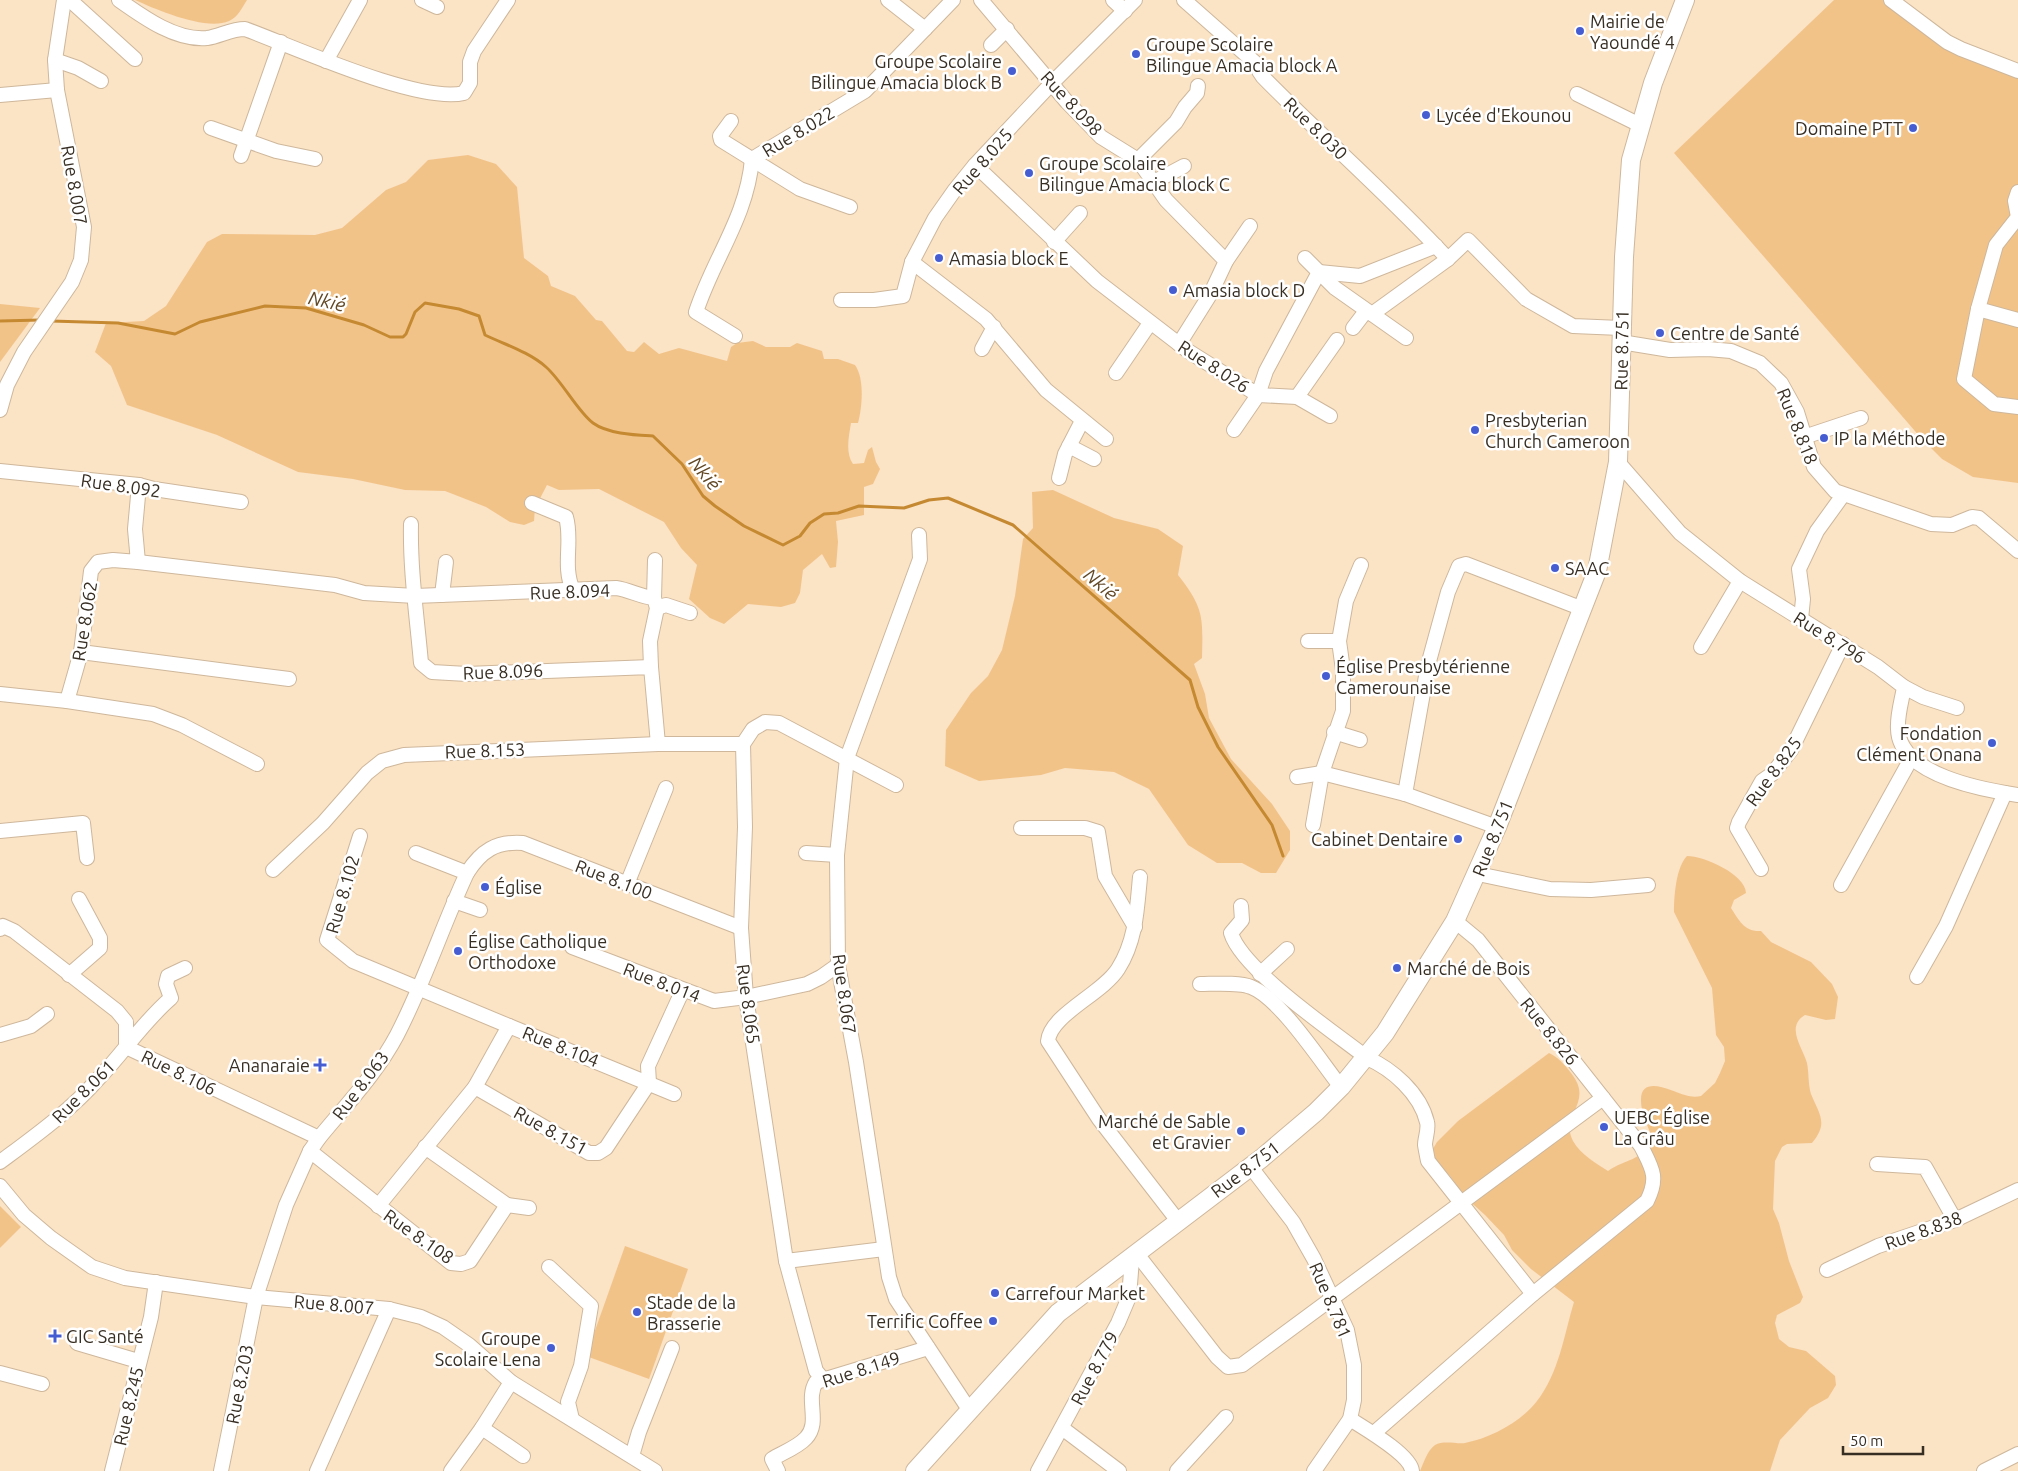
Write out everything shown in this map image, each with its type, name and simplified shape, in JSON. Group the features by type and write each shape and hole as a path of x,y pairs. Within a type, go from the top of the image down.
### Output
{"main road":[{"name":"Rue 8.751","path":"915,1471 1058,1313 1250,1166 1316,1112 1342,1087 1367,1058 1411,994 1455,921 1478,874 1597,571 1618,462 1621,335 1627,197 1631,160 1653,82 1685,0"}],"street":[{"name":"Rue 8.007","path":"0,410 7,385 35,334 52,314 72,282 81,260 84,227 57,90 55,60 64,0"},
{"path":"70,0 135,59"},
{"path":"119,0 141,16 174,32 196,38 209,38 235,29 245,29 326,61 406,88 455,95 464,93 470,83 470,62 474,51 508,0"},
{"path":"326,61 360,0"},
{"path":"422,0 437,7"},
{"path":"888,0 925,29"},
{"name":"Rue 8.022","path":"735,336 698,315 696,310 738,216 748,189 752,160 866,91 953,0"},
{"name":"Rue 8.098","path":"981,0 1101,138 1138,160 1166,200 1226,261"},
{"path":"1113,0 1125,11"},
{"name":"Rue 8.025","path":"841,300 901,298 912,262 935,218 975,165 1052,83 1135,0"},
{"name":"Rue 8.030","path":"1184,0 1260,67 1259,71 1263,77 1374,183 1448,259"},
{"path":"1891,0 1947,42 1961,50 2018,71"},
{"path":"991,44 1007,29"},
{"path":"241,156 248,141 281,42"},
{"path":"55,60 78,68 101,82"},
{"path":"1138,160 1176,122 1185,106 1197,93 1198,86"},
{"path":"0,95 57,90"},
{"path":"1576,94 1640,125"},
{"path":"731,121 720,136 720,140 812,195 850,207"},
{"path":"211,128 276,151 315,159"},
{"name":"Rue 8.026","path":"975,165 1054,242 1150,323 1212,368 1258,395 1266,371 1320,272"},
{"path":"1154,182 1184,166"},
{"path":"2018,192 2015,201 2018,217 1996,245 1978,309 1964,379 1994,404 2018,407"},
{"path":"1054,242 1080,213"},
{"path":"1179,344 1211,294 1226,261 1250,226"},
{"path":"1352,328 1369,313 1448,259 1468,240 1526,299 1536,306 1573,326 1621,335"},
{"path":"1320,272 1360,276 1436,246"},
{"path":"1305,258 1335,288 1406,338"},
{"path":"912,262 994,327 1036,380 1082,421 1106,439"},
{"path":"1978,309 2018,320"},
{"path":"1116,373 1150,323"},
{"path":"982,349 994,327"},
{"name":"Rue 8.818","path":"1621,335 1670,350 1708,349 1731,351 1760,363 1781,383 1797,412 1814,467 1825,482 1843,495 1931,524 1952,525 1972,516 1978,518 2018,551"},
{"path":"1297,397 1337,340"},
{"path":"1234,430 1258,395 1297,397 1330,416"},
{"path":"1804,436 1861,418"},
{"path":"1059,478 1068,446 1082,421"},
{"path":"1068,446 1094,458"},
{"name":"Rue 8.796","path":"1618,462 1680,533 1740,581 1843,644 1904,687 1923,697 1957,708"},
{"name":"Rue 8.092","path":"0,471 139,485 241,502"},
{"path":"138,562 135,529 139,485"},
{"path":"1801,619 1803,599 1799,569 1817,531 1843,495"},
{"path":"532,503 566,517 570,529 567,566 573,590"},
{"name":"Rue 8.096","path":"411,524 410,555 421,663 432,672 467,674 651,667"},
{"name":"Rue 8.067","path":"919,535 920,559 847,758 837,855 838,965 856,1062 884,1249 896,1299 970,1411"},
{"name":"Rue 8.062","path":"67,701 81,652 91,571 98,562 113,560 138,562"},
{"path":"655,560 655,603 650,641 658,744"},
{"name":"Rue 8.094","path":"138,562 335,585 364,593 414,596 616,588 655,603 666,604 690,613"},
{"path":"442,594 446,562"},
{"path":"1405,794 1428,665 1448,592 1459,566 1466,564 1583,609"},
{"path":"1312,825 1322,773 1334,732 1341,719 1344,701 1339,641 1346,601 1361,565"},
{"path":"1701,647 1740,581"},
{"path":"1308,641 1339,641"},
{"name":"Rue 8.825","path":"1761,869 1737,828 1739,822 1762,782 1772,774 1791,750 1843,644"},
{"path":"81,652 289,679"},
{"path":"1904,687 1898,730 1903,745 1912,757 1927,769 1963,785 2011,794 1946,926 1917,977"},
{"path":"0,694 67,701 153,714 182,725 257,764"},
{"path":"743,744 753,729 765,722 779,723 896,785"},
{"path":"1334,732 1360,740"},
{"name":"Rue 8.153","path":"273,870 322,823 367,773 382,761 404,755 658,744 743,744"},
{"name":"Rue 8.065","path":"743,744 745,827 741,928 746,997 786,1261 816,1370 822,1378"},
{"path":"1841,885 1912,757"},
{"path":"1297,777 1322,773 1405,794 1497,827"},
{"path":"627,884 666,788"},
{"path":"0,831 83,823 87,858"},
{"path":"1021,828 1085,828 1098,832 1105,876 1135,927"},
{"name":"Rue 8.102","path":"360,836 327,940 354,961 418,989"},
{"name":"Rue 8.100","path":"486,851 507,842 523,843 741,928"},
{"name":"Rue 8.063","path":"256,1297 286,1205 310,1151 379,1062 396,1036 467,874 475,861 486,851"},
{"path":"416,853 467,874"},
{"path":"806,853 837,855"},
{"path":"1478,874 1550,889 1591,890 1648,886"},
{"path":"1140,877 1135,927 1128,949 1110,980 1056,1023 1048,1034 1048,1041 1099,1119 1178,1221"},
{"path":"69,975 100,948 100,938 79,899"},
{"path":"454,901 480,910"},
{"path":"1241,906 1243,917 1232,931 1232,936 1260,974 1367,1058 1396,1076 1416,1099 1427,1123 1425,1145 1428,1161 1533,1294"},
{"name":"Rue 8.826","path":"1374,1433 1533,1294 1647,1201 1653,1189 1654,1177 1640,1146 1478,940 1455,921"},
{"name":"Rue 8.106","path":"0,929 3,926 14,931 41,950 69,975 117,1011 126,1022 126,1047 319,1138"},
{"name":"Rue 8.014","path":"572,947 680,990 714,1001 746,997 807,984 821,978 838,965"},
{"path":"1260,974 1287,949"},
{"name":"Rue 8.061","path":"0,1162 71,1108 126,1047 144,1024 170,998 166,984 168,976 185,968"},
{"path":"1200,984 1250,986 1265,996 1288,1020 1342,1087"},
{"path":"418,989 509,1026"},
{"name":"Rue 8.151","path":"475,1087 589,1153 598,1153 606,1148 649,1083 648,1066 680,996 680,990"},
{"path":"0,1035 30,1026 47,1014"},
{"name":"Rue 8.104","path":"475,1087 509,1026 674,1094"},
{"path":"378,1206 475,1087"},
{"path":"1134,1256 1217,1357 1228,1367 1242,1365 1461,1205 1603,1098"},
{"path":"425,1147 507,1205 529,1208"},
{"name":"Rue 8.108","path":"310,1151 451,1262 461,1264 470,1261 507,1205"},
{"path":"1877,1164 1925,1166 1955,1220"},
{"name":"Rue 8.781","path":"1250,1166 1294,1222 1314,1258 1331,1299 1347,1330 1354,1365 1354,1400 1350,1419 1314,1471"},
{"name":"Rue 8.007","path":"0,1188 24,1215 50,1238 92,1267 125,1278 256,1297 389,1309 421,1317 443,1327 469,1345 511,1382 655,1471"},
{"name":"Rue 8.838","path":"1827,1270 1878,1246 1955,1220 2018,1190"},
{"path":"786,1261 884,1249"},
{"name":"Rue 8.779","path":"1038,1471 1118,1323 1129,1297 1134,1256"},
{"path":"549,1267 591,1306 581,1366 568,1402 572,1419"},
{"name":"Rue 8.245","path":"112,1471 138,1361 151,1317 156,1282"},
{"name":"Rue 8.203","path":"221,1471 256,1297"},
{"path":"317,1471 389,1309"},
{"path":"78,1343 138,1361"},
{"path":"632,1456 639,1432 672,1348"},
{"name":"Rue 8.149","path":"778,1471 772,1459 806,1438 813,1428 812,1391 816,1382 822,1378 829,1379 928,1348"},
{"path":"0,1373 42,1384"},
{"path":"451,1471 482,1428 511,1382"},
{"path":"1177,1471 1226,1417"},
{"path":"1350,1419 1374,1433 1405,1459 1412,1466 1412,1471"},
{"path":"482,1428 523,1456"},
{"path":"1062,1428 1120,1471"},
{"path":"1984,1471 2018,1454"}],"shaded area":[{"path":"135,0 247,0 240,12 229,21 208,23 182,18"},
{"path":"1834,0 1888,0 1944,39 2018,70 2018,483 1973,477 1942,459 1921,438 1674,153"},
{"path":"468,155 496,164 517,187 524,258 548,276 551,286 575,296 596,320 602,321 627,351 634,352 644,342 659,354 679,348 727,361 731,347 737,343 753,341 766,347 790,347 797,343 822,351 824,359 838,359 855,365 860,378 861,410 858,423 851,423 848,444 849,454 853,464 864,463 868,450 872,447 880,469 873,484 864,487 864,515 836,521 838,542 836,567 830,568 822,554 803,570 800,593 795,603 781,607 748,604 724,624 710,618 689,599 697,565 681,548 664,522 599,489 559,490 547,485 535,508 534,521 524,525 510,522 486,507 445,491 405,490 353,479 298,472 217,435 127,405 111,366 95,352 106,323 144,321 166,306 207,242 222,234 315,235 342,228 386,190 406,182 428,160"},
{"path":"0,304 40,308 0,362"},
{"path":"1053,490 1114,518 1158,529 1183,546 1178,575 1193,596 1202,622 1202,658 1194,664 1205,694 1209,718 1231,759 1272,804 1290,831 1290,850 1276,873 1261,873 1242,863 1217,863 1188,845 1149,789 1114,772 1065,768 1041,775 979,781 945,766 946,730 971,693 988,676 1002,650 1015,596 1023,539 1033,528 1032,492"},
{"path":"1687,856 1713,863 1739,879 1746,893 1734,900 1731,908 1740,921 1750,930 1761,931 1771,942 1811,962 1832,984 1838,997 1835,1019 1826,1020 1805,1015 1796,1025 1797,1038 1807,1063 1811,1094 1821,1118 1821,1124 1820,1130 1812,1143 1787,1144 1782,1147 1775,1161 1773,1209 1779,1223 1789,1261 1803,1297 1800,1303 1777,1315 1775,1323 1779,1339 1789,1347 1806,1351 1835,1376 1836,1385 1828,1398 1810,1408 1780,1440 1770,1471 1420,1471 1428,1453 1435,1445 1446,1442 1465,1443 1475,1441 1505,1428 1530,1409 1544,1390 1556,1366 1574,1302 1531,1269 1512,1250 1504,1235 1465,1197 1450,1176 1435,1162 1431,1152 1437,1142 1458,1121 1549,1053 1564,1064 1577,1083 1578,1101 1570,1123 1573,1141 1584,1155 1608,1171 1638,1156 1652,1139 1641,1106 1642,1093 1646,1088 1659,1086 1687,1096 1697,1097 1701,1096 1715,1083 1725,1061 1724,1047 1716,1035 1712,988 1674,912 1678,874"},
{"path":"0,1206 21,1227 0,1248"},
{"name":"Stade de la Brasserie","path":"625,1246 688,1269 649,1379 586,1356"}],"waterway":[{"name":"Nkié","path":"51,321 118,323 175,334 200,322 265,306 306,308 364,325 390,337 403,337 415,312 425,303 459,309 479,316 485,335 525,353 546,367 593,423 614,432 653,436 682,464 703,496 744,526 783,545 800,536 810,523 824,514 838,513 859,506 904,508 929,500 948,498 1013,525 1190,680 1198,707 1218,747 1272,825 1283,856"},
{"name":"Nkié","path":"0,321 40,320"}],"place":[{"name":"Mairie de Yaoundé 4","path":"1580,31"},
{"name":"Groupe Scolaire Bilingue Amacia block A","path":"1136,54"},
{"name":"Groupe Scolaire Bilingue Amacia block B","path":"1012,71"},
{"name":"Lycée d'Ekounou","path":"1426,115"},
{"name":"Domaine PTT","path":"1913,128"},
{"name":"Groupe Scolaire Bilingue Amacia block C","path":"1029,173"},
{"name":"Amasia block E","path":"939,258"},
{"name":"Amasia block D","path":"1173,290"},
{"name":"Centre de Santé","path":"1660,333"},
{"name":"Presbyterian Church Cameroon","path":"1475,430"},
{"name":"IP la Méthode","path":"1824,438"},
{"name":"SAAC","path":"1555,568"},
{"name":"Église Presbytérienne Camerounaise","path":"1326,676"},
{"name":"Fondation Clément Onana","path":"1992,743"},
{"name":"Cabinet Dentaire","path":"1458,839"},
{"name":"Église","path":"485,887"},
{"name":"Église Catholique Orthodoxe","path":"458,951"},
{"name":"Marché de Bois","path":"1397,968"},
{"name":"Ananaraie","path":"320,1065"},
{"name":"UEBC Église La Grâu","path":"1604,1127"},
{"name":"Marché de Sable et Gravier","path":"1241,1131"},
{"name":"Carrefour Market","path":"995,1293"},
{"name":"Stade de la Brasserie","path":"637,1312"},
{"name":"Terrific Coffee","path":"993,1321"},
{"name":"GIC Santé","path":"55,1336"},
{"name":"Groupe Scolaire Lena","path":"551,1348"}]}
